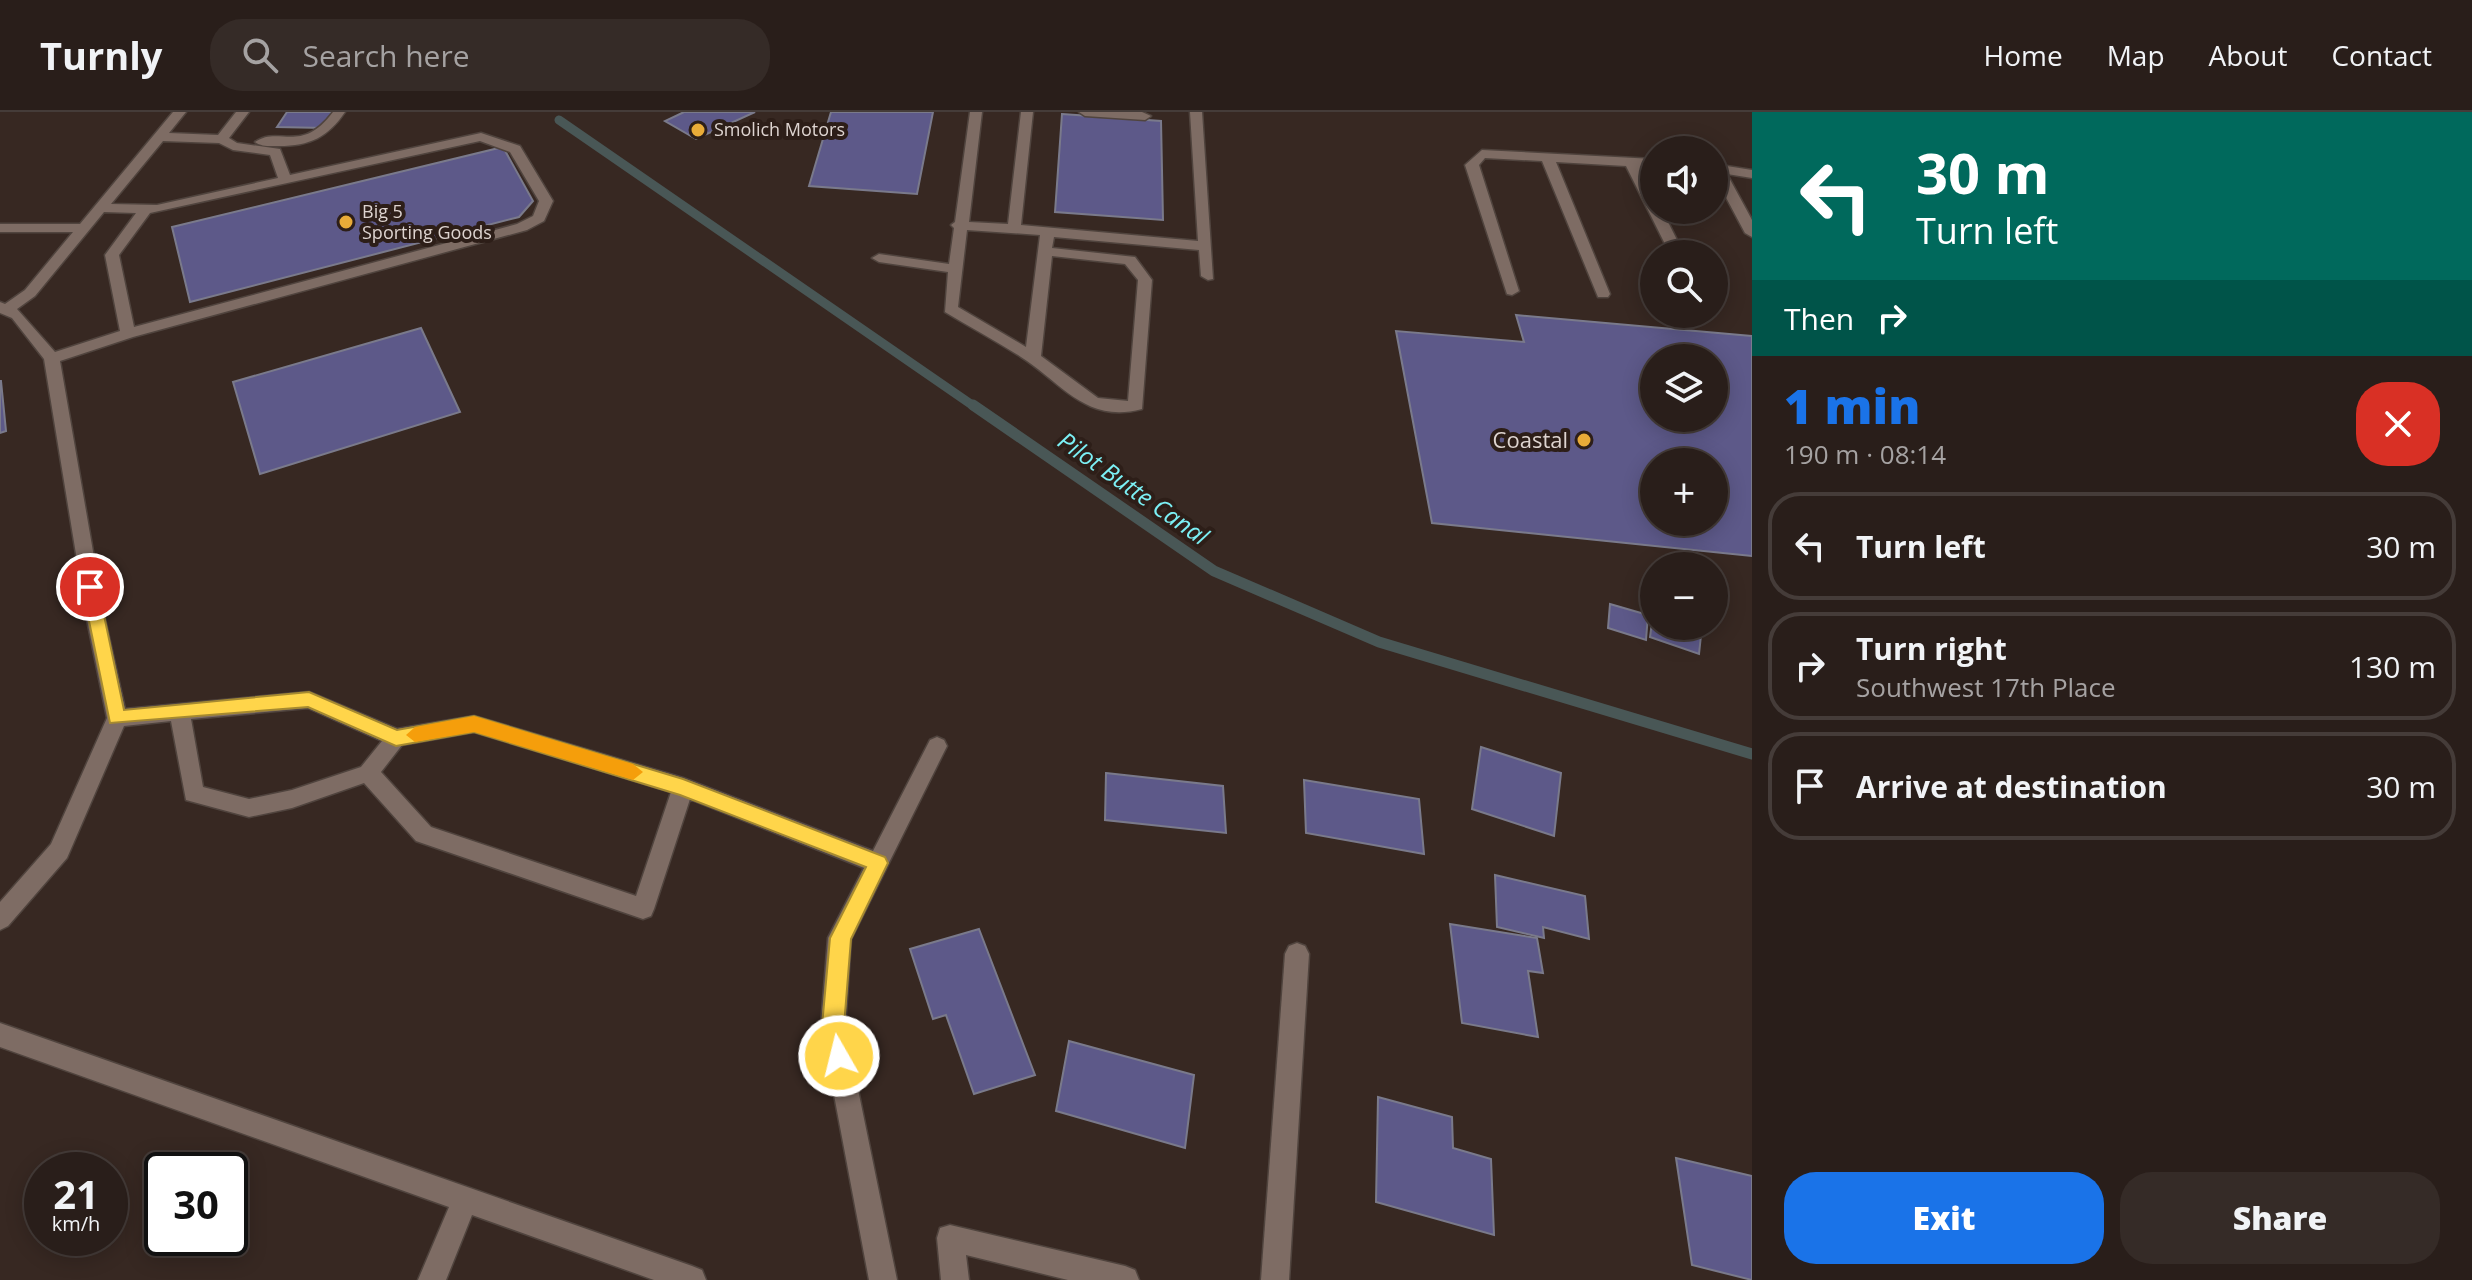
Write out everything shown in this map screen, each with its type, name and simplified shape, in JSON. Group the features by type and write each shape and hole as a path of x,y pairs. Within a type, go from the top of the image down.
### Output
{"street":[{"path":"3,309 30,293 180,112"},
{"path":"227,142 243,112"},
{"path":"159,137 227,142 309,139 329,128 339,112"},
{"path":"227,142 275,152 329,142 340,134 355,112"},
{"path":"976,112 958,225 950,309 1033,357 1047,232"},
{"path":"1014,229 1027,112"},
{"path":"1085,112 1145,116"},
{"path":"1196,112 1208,276"},
{"path":"52,358 128,334 522,227 539,218 546,201 515,149 481,137 144,211 100,208"},
{"path":"275,152 285,180"},
{"path":"1512,291 1472,165 1482,154 1640,162"},
{"path":"1547,156 1603,294"},
{"path":"1631,162 1640,180"},
{"path":"1728,170 1752,174"},
{"path":"1728,191 1752,233"},
{"path":"128,334 112,255 144,211"},
{"path":"958,225 1206,246"},
{"path":"0,228 84,228"},
{"path":"1028,354 1102,408 1122,411 1136,405 1145,280 1130,260 1044,251"},
{"path":"879,258 954,269"},
{"path":"0,919 59,851 117,718 95,615 52,358 17,315 3,309"},
{"path":"117,718 309,700 396,738 474,724 683,787 878,863"},
{"path":"180,712 194,794 249,808 292,799 368,773 396,738"},
{"path":"883,1280 833,1026 840,938 937,746"},
{"path":"368,773 424,834 643,909 683,787"},
{"path":"1275,1280 1297,954"},
{"path":"0,1035 464,1203 692,1280"},
{"path":"432,1280 464,1203"},
{"path":"955,1280 950,1238 1125,1280"}],"building":[{"path":"287,112 334,112 325,128 277,127"},
{"name":"Smolich Motors","path":"684,112 755,112 696,139 665,121"},
{"path":"831,112 933,112 917,194 809,186"},
{"path":"1062,114 1161,121 1163,220 1055,212"},
{"name":"Big 5 Sporting Goods","path":"503,147 533,201 519,217 190,302 172,227"},
{"name":"Coastal","path":"1516,315 1752,336 1752,556 1432,523 1396,331 1524,342"},
{"path":"421,328 460,412 260,474 233,382"},
{"path":"0,381 6,431 0,433"},
{"path":"1610,604 1640,613 1640,638 1608,628"},
{"path":"1659,640 1700,640 1699,654"},
{"path":"1481,747 1561,773 1554,836 1472,809"},
{"path":"1106,773 1223,786 1226,833 1105,820"},
{"path":"1304,780 1419,799 1424,854 1306,833"},
{"path":"1495,875 1585,896 1589,939 1543,927 1544,938 1497,927"},
{"path":"1450,924 1537,938 1543,973 1528,971 1538,1037 1462,1023"},
{"path":"979,929 1035,1075 974,1094 946,1015 933,1019 910,949"},
{"path":"1069,1041 1194,1075 1185,1148 1056,1111"},
{"path":"1378,1097 1452,1117 1453,1148 1491,1159 1494,1235 1376,1202"},
{"path":"1676,1158 1752,1176 1752,1280 1692,1265"}],"waterway":[{"name":"Pilot Butte Canal","path":"559,120 975,407"},
{"name":"Pilot Butte Canal","path":"973,405 1214,571 1379,642 1752,754"}],"slow traffic":[{"path":"415,735 474,724 633,772"}],"place":[{"name":"Smolich Motors","path":"698,130"},
{"name":"Big 5 Sporting Goods","path":"346,222"},
{"name":"Coastal","path":"1584,440"}],"route":[{"path":"90,587 117,718 309,700 396,738 474,724 683,787 878,863 840,938 833,1026 839,1056"}]}
